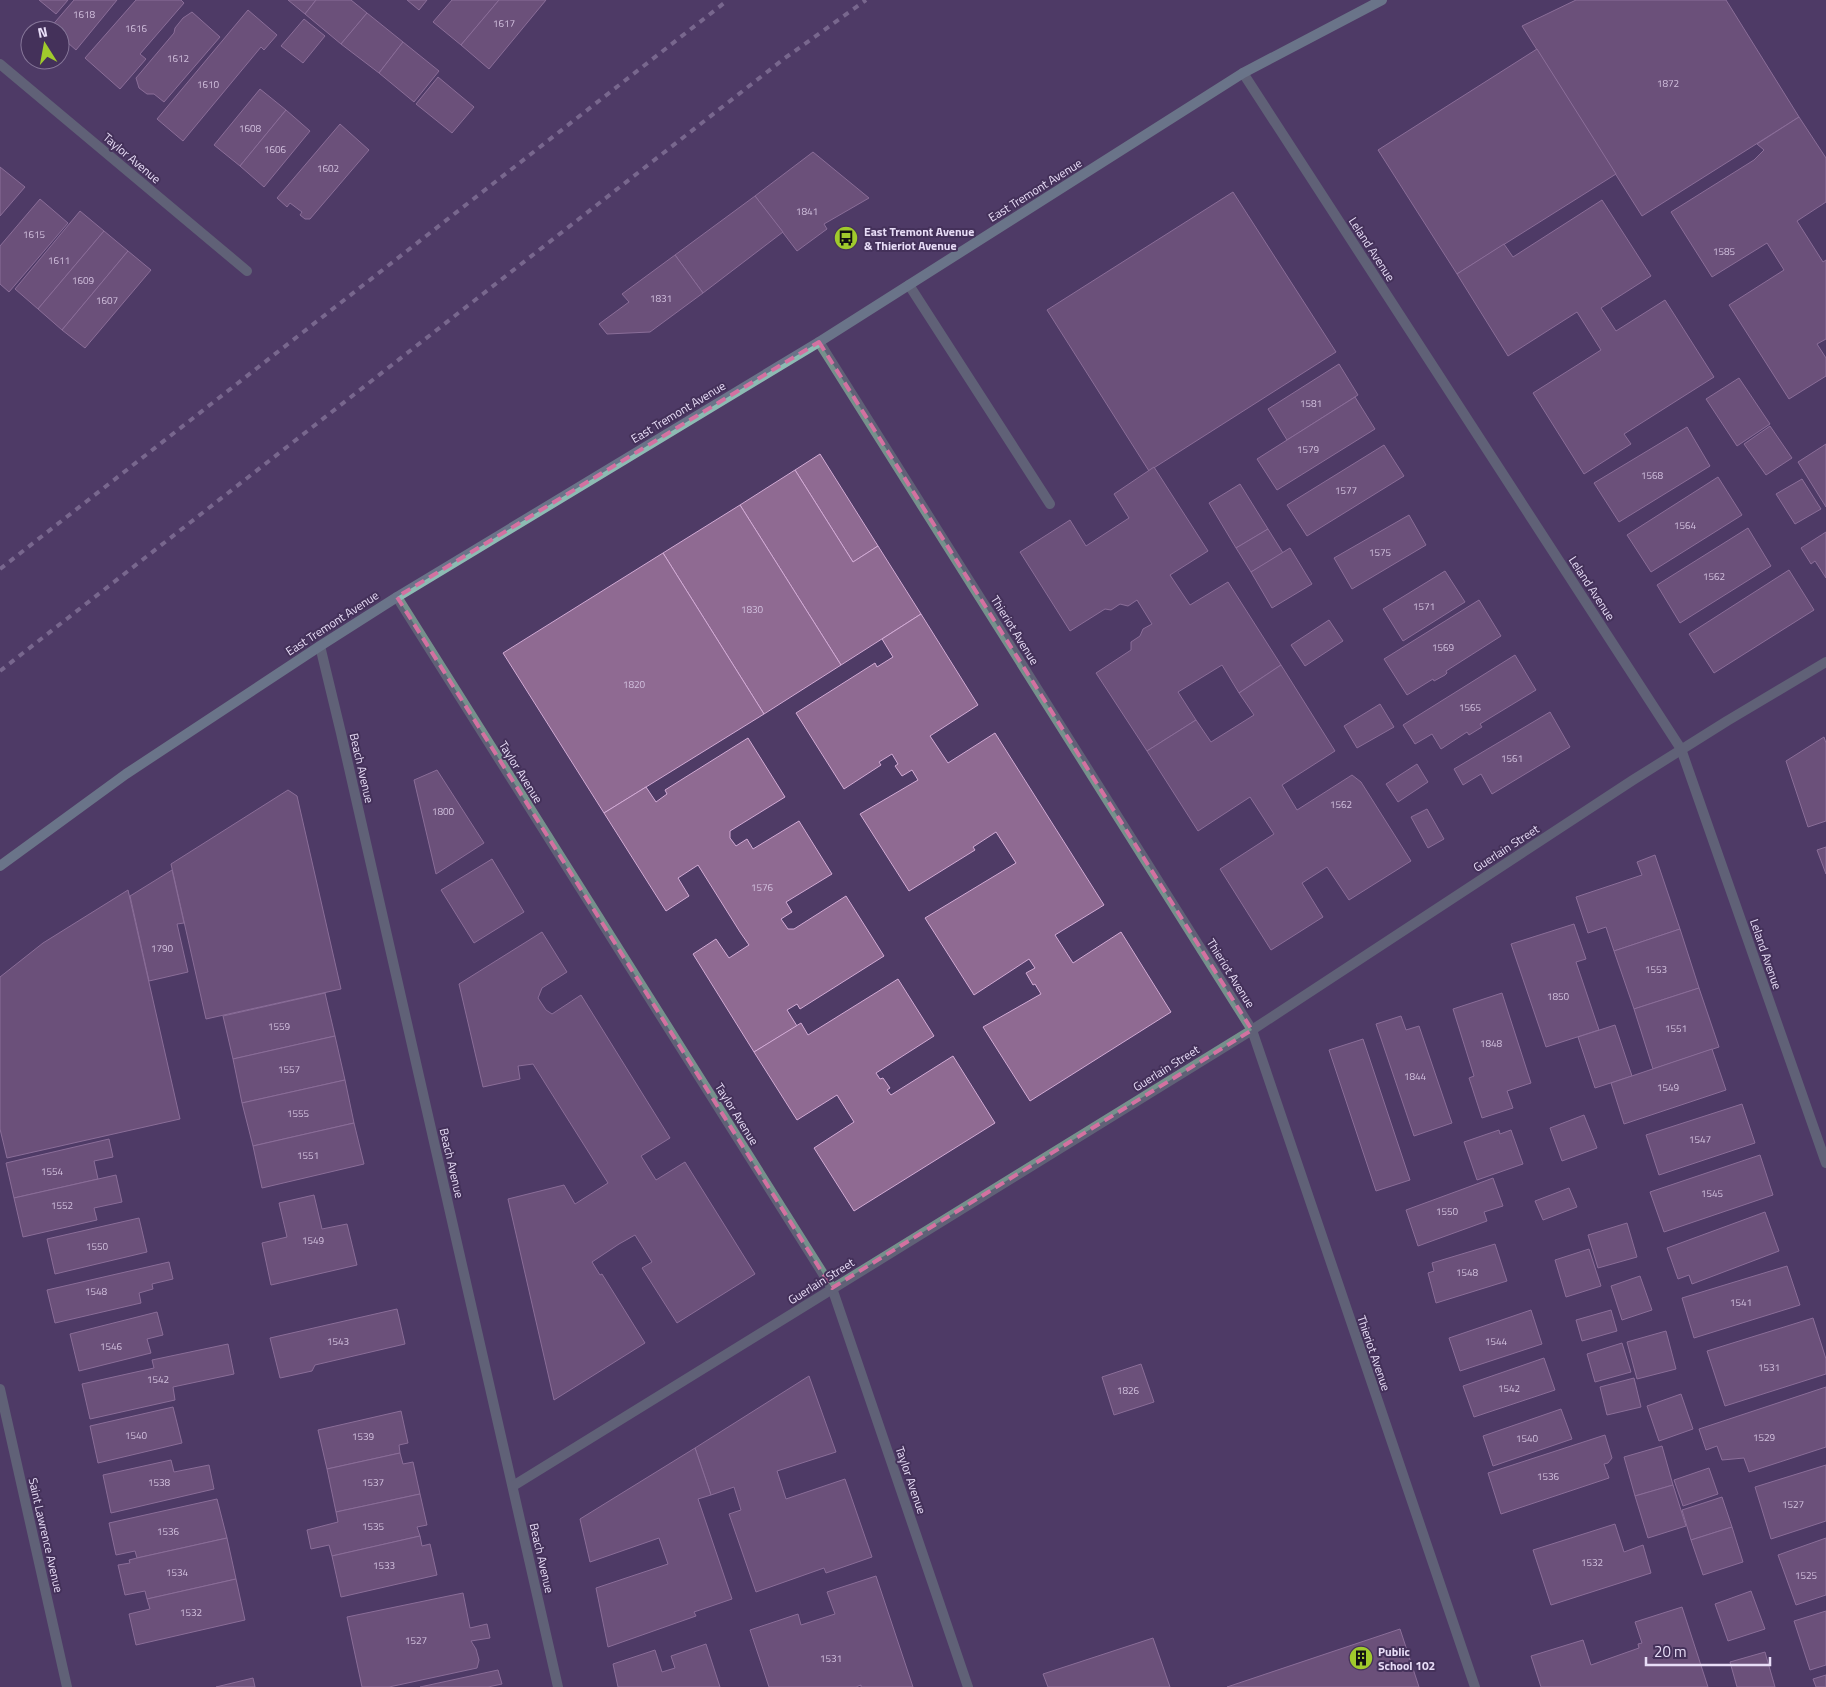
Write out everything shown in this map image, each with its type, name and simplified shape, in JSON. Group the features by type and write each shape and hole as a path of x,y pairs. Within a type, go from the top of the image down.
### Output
{"main road":[{"name":"East Tremont Avenue","path":"0,866 126,774 397,597 819,342 1243,74 1382,0"}],"street":[{"name":"Taylor Avenue","path":"0,64 247,271"},
{"name":"Leland Avenue","path":"1243,74 1681,749 1826,1163"},
{"path":"909,285 1050,504"},
{"name":"Thieriot Avenue","path":"819,342 1252,1030 1475,1687"},
{"name":"Taylor Avenue","path":"397,597 832,1288 968,1687"},
{"name":"Beach Avenue","path":"320,646 346,752 558,1687"},
{"name":"Guerlain Street","path":"513,1486 1252,1030 1681,749 1826,662"},
{"name":"Saint Lawrence Avenue","path":"0,1389 67,1687"}],"highlighted area":[{"path":"819,342 1252,1030 832,1288 397,597"}],"building":[{"path":"39,0 68,0 56,14"},
{"path":"74,0 117,0 76,50 70,45 70,20 57,20"},
{"path":"136,0 181,0 184,3 140,54 146,59 120,89 85,58"},
{"path":"288,0 316,0 305,14"},
{"path":"316,0 351,0 367,13 341,44 305,14"},
{"path":"407,0 427,0 419,10"},
{"path":"452,0 499,0 461,45 433,22"},
{"path":"499,0 546,0 489,69 461,45"},
{"path":"1576,0 1726,0 1799,117 1642,216 1522,26"},
{"path":"248,10 277,35 264,50 261,47 183,141 157,119"},
{"path":"192,12 220,37 164,102 154,94 147,94 139,88 136,78 174,33 175,28 183,18"},
{"path":"367,13 403,42 379,73 341,44"},
{"path":"304,19 325,36 303,63 281,46"},
{"path":"403,42 439,71 414,102 379,73"},
{"path":"1537,49 1616,174 1457,274 1378,150"},
{"path":"438,77 474,107 452,133 416,104"},
{"path":"260,89 286,110 240,166 214,145"},
{"path":"286,110 310,131 264,187 240,166"},
{"path":"1799,117 1826,158 1826,202 1797,221 1823,262 1826,260 1826,339 1817,344 1826,358 1826,376 1789,399 1729,305 1784,270 1767,243 1712,277 1671,212 1754,160 1764,150 1757,144"},
{"path":"340,124 369,150 310,219 305,219 300,215 302,212 290,203 287,207 277,198"},
{"path":"813,152 869,198 824,224 827,229 797,251 755,196"},
{"path":"0,167 25,187 0,216"},
{"path":"1233,192 1336,352 1149,471 1047,310"},
{"path":"755,196 783,232 703,293 675,255"},
{"path":"40,199 68,223 9,292 0,284 0,246"},
{"path":"1602,200 1651,276 1601,308 1616,331 1665,300 1714,377 1624,434 1631,444 1584,474 1533,393 1601,350 1577,312 1508,356 1457,274 1504,244 1513,257"},
{"path":"80,211 104,231 38,309 15,289"},
{"path":"104,231 128,251 62,330 38,309"},
{"path":"128,251 151,270 85,348 62,330"},
{"path":"675,255 703,293 650,332 607,334 599,324 629,302 622,294"},
{"path":"1339,364 1358,395 1287,440 1268,409"},
{"path":"1739,378 1770,424 1737,446 1706,399"},
{"path":"1355,397 1375,429 1277,490 1257,459"},
{"path":"1770,426 1792,458 1766,475 1744,444"},
{"path":"1687,427 1710,466 1619,522 1594,483"},
{"path":"1826,444 1826,507 1798,462"},
{"path":"1384,445 1404,476 1307,536 1287,505"},
{"path":"820,454 878,546 853,562 795,470"},
{"path":"1154,467 1208,551 1170,575 1190,605 1228,582 1281,665 1239,693 1222,665 1178,692 1196,720 1147,751 1096,673 1131,650 1131,642 1140,636 1143,629 1152,624 1137,600 1128,606 1120,604 1111,610 1105,609 1070,631 1020,552 1070,520 1086,546 1129,518 1114,494"},
{"path":"795,470 853,562 878,546 921,614 841,665 740,505"},
{"path":"1718,477 1742,515 1651,572 1627,535"},
{"path":"1802,479 1821,509 1795,524 1776,494"},
{"path":"1240,484 1268,529 1236,548 1209,503"},
{"path":"740,505 841,665 764,714 663,553"},
{"path":"1409,515 1426,545 1352,589 1334,558"},
{"path":"1748,528 1771,566 1680,623 1657,585"},
{"path":"1268,529 1283,553 1251,572 1236,548"},
{"path":"1826,532 1826,578 1815,561 1811,564 1801,548"},
{"path":"1290,548 1312,584 1272,608 1251,572"},
{"path":"663,553 764,714 604,813 503,653"},
{"path":"1789,570 1814,610 1714,673 1689,634"},
{"path":"1445,571 1465,602 1403,641 1383,609"},
{"path":"1479,600 1501,636 1446,671 1445,675 1434,681 1433,679 1407,695 1384,659"},
{"path":"921,614 978,705 930,736 948,763 995,733 1104,905 1055,935 1073,963 1121,932 1171,1012 1030,1101 983,1027 1041,994 1026,973 1035,968 1029,959 974,995 925,918 1016,863 996,832 973,847 975,850 909,891 860,814 918,780 912,770 902,776 895,766 898,764 892,754 879,762 881,765 844,789 796,713 875,663 877,667 893,657 882,639"},
{"path":"1329,620 1343,641 1305,666 1291,645"},
{"path":"1515,655 1536,690 1480,724 1482,727 1469,735 1467,732 1441,749 1432,734 1415,744 1403,725"},
{"path":"1281,665 1335,751 1282,785 1297,810 1352,775 1361,782 1411,861 1349,900 1327,867 1302,883 1323,917 1271,950 1220,869 1274,834 1250,797 1198,831 1147,751 1196,720 1211,742 1254,715 1239,693"},
{"path":"1380,704 1394,727 1357,748 1344,726"},
{"path":"1550,712 1570,747 1492,794 1481,774 1463,785 1454,769"},
{"path":"1824,737 1826,743 1826,821 1808,827 1786,761"},
{"path":"748,738 785,797 730,831 730,838 736,846 747,839 753,849 799,821 832,874 786,902 792,912 781,919 788,929 794,929 846,896 884,956 800,1009 797,1004 787,1010 797,1026 754,1052 693,954 716,939 729,958 749,945 698,865 678,878 689,896 666,911 604,813 646,787 656,802 667,794 665,790"},
{"path":"1417,764 1428,782 1398,802 1386,784"},
{"path":"437,770 484,843 436,874 414,780"},
{"path":"288,790 297,796 341,989 206,1019 171,864"},
{"path":"1427,809 1444,839 1428,848 1411,817"},
{"path":"1826,847 1826,874 1817,850"},
{"path":"1655,855 1680,929 1614,951 1606,927 1588,933 1576,897 1642,875 1637,862"},
{"path":"492,859 524,912 474,943 441,890"},
{"path":"172,870 184,923 177,924 188,972 149,981 130,896"},
{"path":"128,890 180,1119 7,1158 0,1129 0,977 43,943"},
{"path":"1574,924 1586,959 1576,962 1599,1030 1546,1047 1511,944"},
{"path":"1680,929 1699,988 1634,1009 1614,951"},
{"path":"542,932 567,972 542,988 538,998 546,1010 552,1014 581,995 670,1138 641,1156 656,1180 685,1162 755,1274 677,1323 642,1268 652,1262 635,1235 619,1244 592,1262 600,1275 602,1274 645,1343 554,1400 508,1199 564,1185 575,1204 608,1183 533,1064 518,1066 520,1079 483,1087 459,984"},
{"path":"898,979 934,1036 876,1073 880,1079 883,1078 890,1088 887,1090 891,1095 953,1056 995,1123 854,1211 814,1148 854,1122 837,1095 797,1120 754,1052 801,1023 808,1035"},
{"path":"1699,988 1719,1047 1653,1069 1634,1009"},
{"path":"325,993 335,1036 233,1059 223,1016"},
{"path":"1502,993 1531,1083 1507,1091 1513,1108 1482,1118 1469,1078 1474,1076 1453,1009"},
{"path":"1401,1016 1406,1030 1419,1026 1452,1123 1414,1136 1376,1024"},
{"path":"1615,1025 1632,1076 1595,1088 1578,1037"},
{"path":"335,1036 345,1080 242,1103 233,1059"},
{"path":"1363,1039 1410,1180 1376,1191 1329,1050"},
{"path":"1712,1049 1726,1090 1624,1124 1611,1083"},
{"path":"345,1080 354,1123 253,1146 242,1103"},
{"path":"1742,1104 1755,1143 1659,1175 1646,1135"},
{"path":"1584,1115 1597,1148 1562,1161 1550,1128"},
{"path":"354,1123 364,1164 262,1188 253,1146"},
{"path":"1499,1130 1500,1134 1511,1130 1523,1164 1477,1180 1464,1142"},
{"path":"109,1139 113,1157 94,1161 98,1179 14,1198 6,1163"},
{"path":"1760,1155 1773,1195 1664,1232 1650,1192"},
{"path":"116,1175 122,1202 94,1208 97,1220 23,1237 14,1198"},
{"path":"1493,1178 1503,1206 1484,1212 1487,1221 1418,1246 1406,1210"},
{"path":"1569,1188 1577,1207 1543,1220 1535,1201"},
{"path":"314,1195 322,1229 347,1224 357,1265 271,1285 262,1243 287,1237 279,1203"},
{"path":"1765,1212 1779,1251 1692,1284 1689,1275 1678,1279 1667,1248"},
{"path":"139,1218 147,1252 55,1274 47,1239"},
{"path":"1627,1223 1637,1257 1598,1268 1588,1235"},
{"path":"1495,1244 1507,1281 1436,1303 1428,1273 1434,1271 1432,1263"},
{"path":"1589,1249 1601,1286 1566,1297 1555,1260"},
{"path":"169,1262 173,1279 152,1284 153,1289 139,1293 141,1303 55,1323 47,1290"},
{"path":"1787,1266 1800,1305 1694,1338 1682,1298"},
{"path":"1640,1276 1652,1310 1622,1320 1611,1286"},
{"path":"397,1309 405,1344 315,1365 312,1371 280,1378 270,1338"},
{"path":"1531,1310 1542,1344 1460,1371 1449,1338"},
{"path":"1611,1310 1617,1331 1582,1341 1576,1320"},
{"path":"157,1312 163,1335 147,1339 151,1353 79,1371 70,1334"},
{"path":"1813,1318 1826,1359 1826,1374 1725,1406 1707,1351"},
{"path":"1666,1331 1676,1369 1637,1379 1627,1342"},
{"path":"1622,1343 1631,1372 1595,1382 1587,1354"},
{"path":"228,1344 234,1374 173,1387 175,1400 90,1419 82,1384 154,1368 152,1360"},
{"path":"1544,1358 1555,1390 1474,1417 1463,1386"},
{"path":"1141,1364 1154,1402 1114,1415 1102,1377"},
{"path":"809,1376 836,1452 777,1471 786,1499 845,1479 872,1557 826,1573 824,1568 756,1592 729,1514 741,1510 734,1487 711,1495 695,1448"},
{"path":"1634,1378 1641,1407 1607,1415 1600,1387"},
{"path":"1826,1387 1826,1447 1749,1472 1744,1458 1722,1460 1717,1446 1706,1450 1699,1429"},
{"path":"1681,1394 1693,1429 1659,1441 1647,1406"},
{"path":"173,1407 182,1443 98,1463 90,1426"},
{"path":"1561,1409 1572,1439 1493,1466 1483,1436"},
{"path":"401,1411 408,1443 399,1445 400,1453 327,1469 318,1430"},
{"path":"1605,1435 1612,1458 1608,1463 1604,1464 1609,1478 1501,1514 1488,1473"},
{"path":"1662,1446 1673,1485 1635,1496 1624,1457"},
{"path":"695,1448 711,1495 698,1499 732,1599 694,1612 696,1616 608,1647 596,1588 668,1564 659,1538 590,1562 580,1519"},
{"path":"400,1453 403,1464 413,1462 420,1494 336,1512 327,1469"},
{"path":"171,1460 174,1472 209,1465 214,1489 111,1513 103,1475"},
{"path":"1826,1465 1826,1521 1771,1539 1755,1487"},
{"path":"1709,1468 1718,1494 1683,1506 1674,1480"},
{"path":"1673,1485 1686,1526 1648,1538 1635,1496"},
{"path":"420,1494 427,1525 417,1527 420,1536 332,1556 329,1545 311,1549 307,1530 338,1522 336,1512"},
{"path":"1722,1497 1732,1527 1691,1540 1682,1510"},
{"path":"217,1499 227,1538 137,1558 135,1551 116,1555 109,1523"},
{"path":"1615,1524 1624,1552 1643,1545 1651,1573 1551,1605 1533,1550"},
{"path":"1732,1527 1743,1562 1703,1575 1691,1540"},
{"path":"420,1536 422,1546 430,1544 437,1575 341,1597 332,1556"},
{"path":"227,1538 236,1579 147,1599 145,1591 125,1595 118,1565 130,1563 129,1560 137,1558"},
{"path":"1826,1538 1826,1595 1796,1605 1778,1555"},
{"path":"876,1576 913,1687 861,1687 861,1685 856,1687 769,1687 750,1630 798,1614 801,1625 835,1614 827,1592"},
{"path":"236,1579 245,1620 136,1645 129,1614 150,1609 147,1599"},
{"path":"1751,1591 1765,1629 1728,1641 1715,1604"},
{"path":"463,1593 470,1628 487,1624 490,1638 471,1641 476,1649 479,1660 477,1668 389,1687 362,1687 347,1617"},
{"path":"1682,1607 1708,1687 1541,1687 1531,1656 1583,1640 1591,1665 1639,1648 1638,1644 1642,1643 1635,1622"},
{"path":"1826,1611 1826,1665 1810,1670 1794,1621"},
{"name":"Public School 102","path":"1400,1629 1419,1687 1227,1687"},
{"path":"1153,1638 1170,1687 1048,1687 1043,1674"},
{"path":"706,1644 720,1687 618,1687 613,1664 655,1650 662,1672 675,1668 671,1656"},
{"path":"1765,1652 1775,1687 1737,1687 1730,1662"},
{"path":"498,1670 502,1684 488,1687 420,1687"},
{"path":"1826,1675 1826,1687 1816,1687 1813,1679"},
{"path":"253,1678 255,1687 216,1687"}],"railway":[{"path":"0,569 728,0"},
{"path":"0,671 785,58 866,0"}],"place":[{"name":"East Tremont Avenue & Thieriot Avenue","path":"846,238"},
{"name":"Public School 102","path":"1361,1658"}]}
